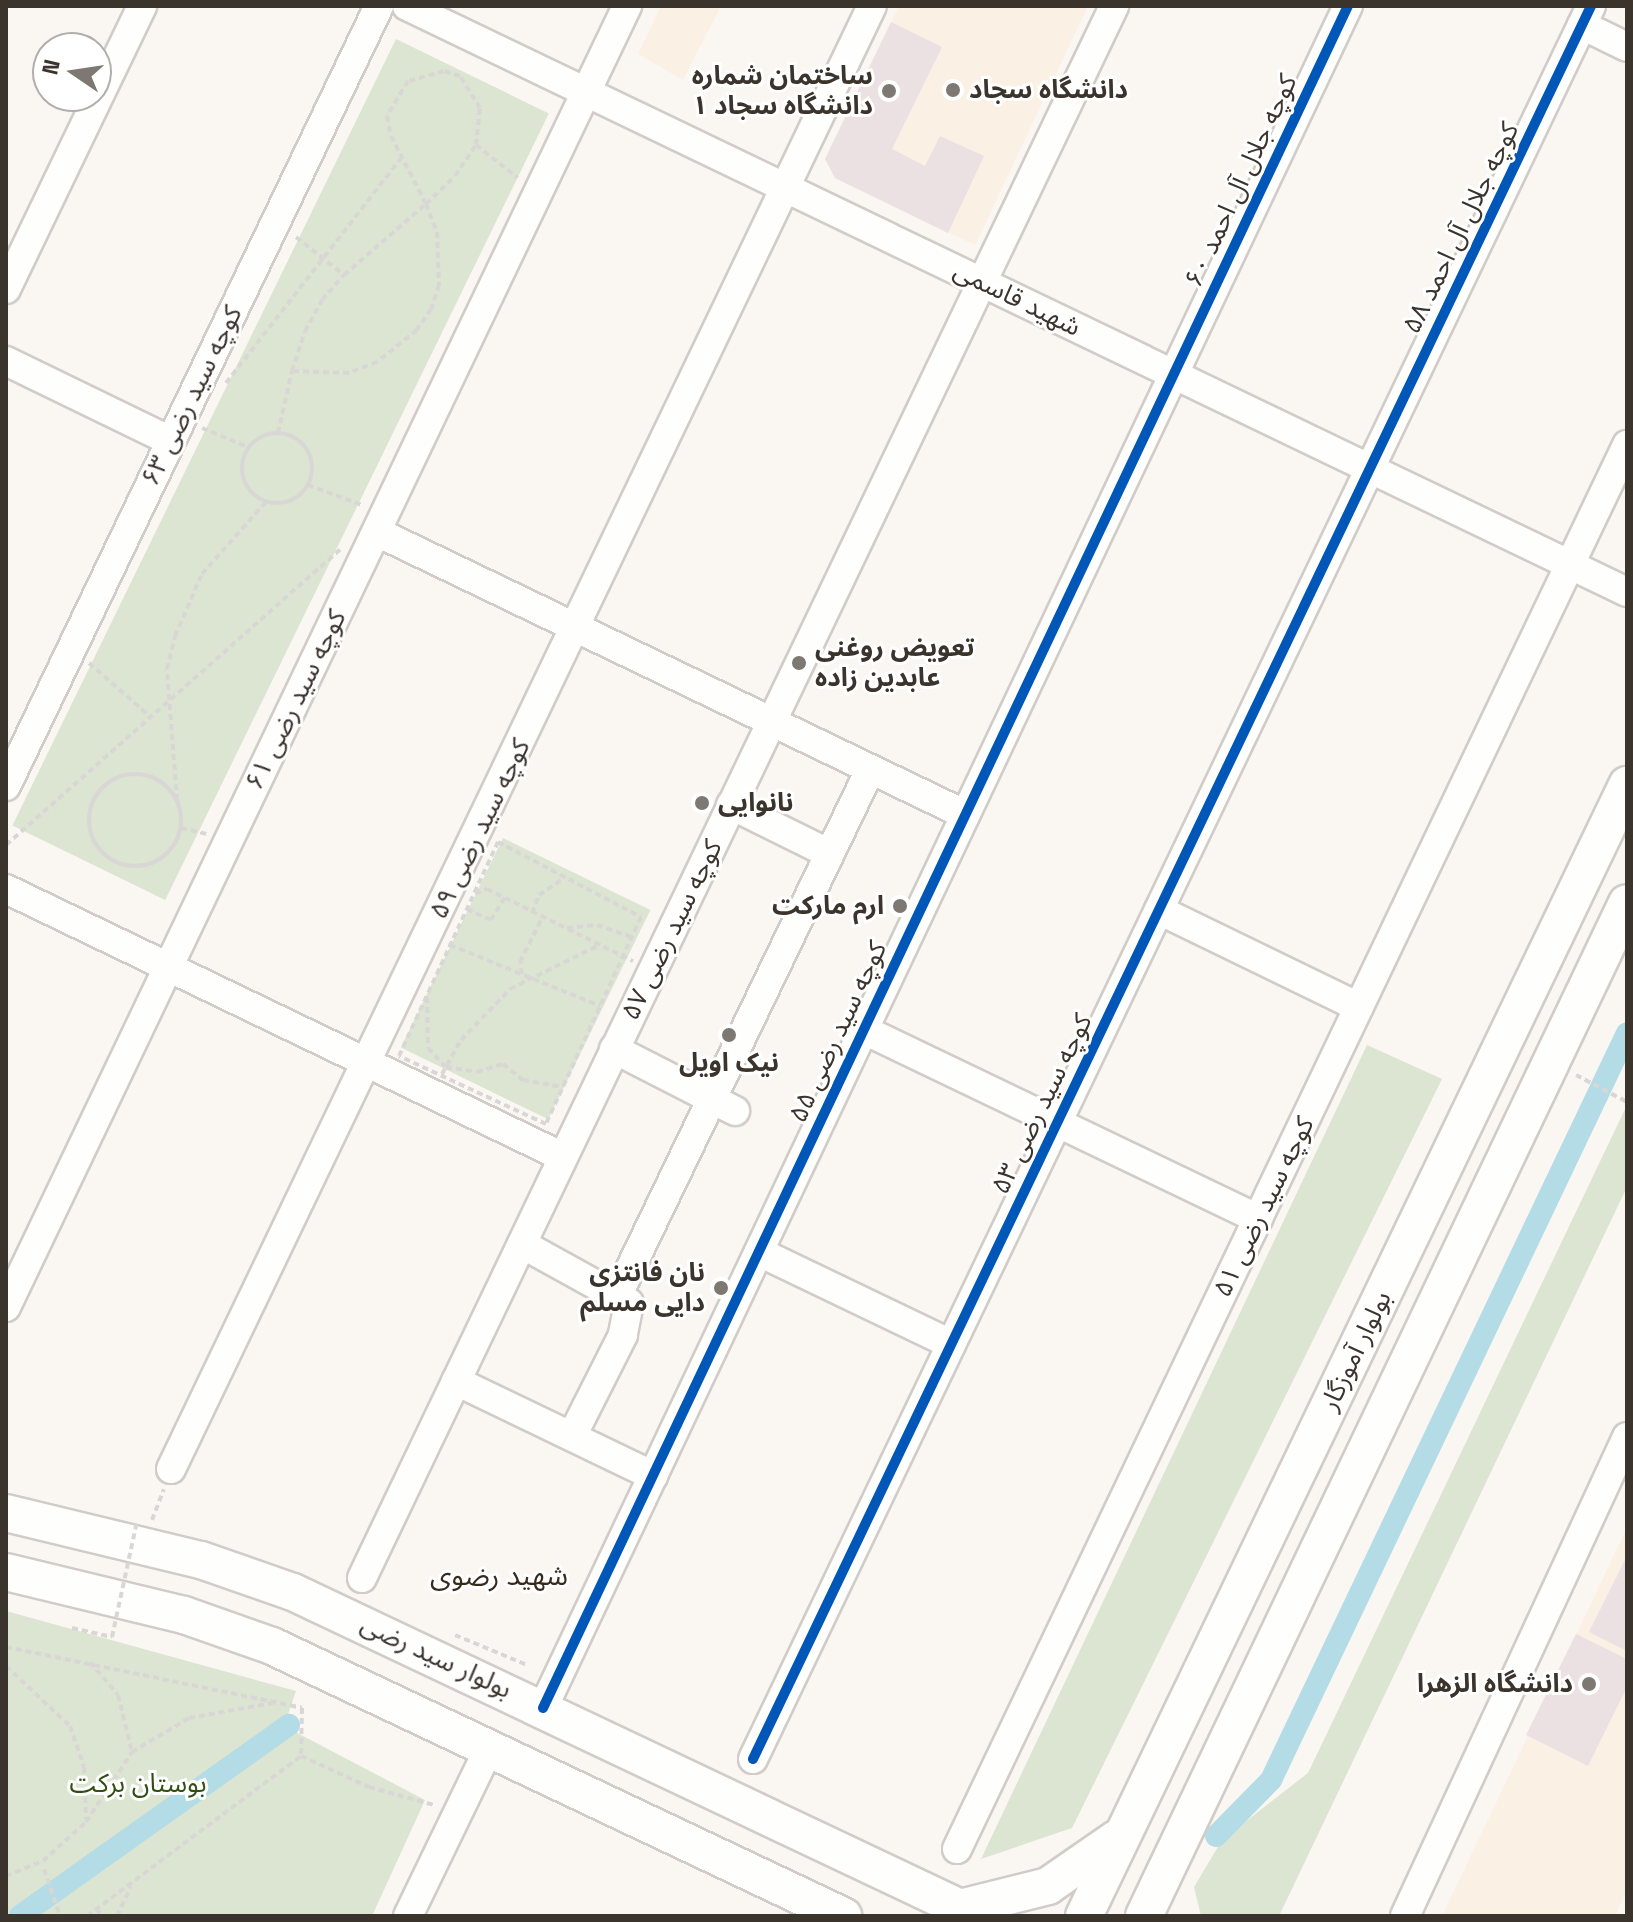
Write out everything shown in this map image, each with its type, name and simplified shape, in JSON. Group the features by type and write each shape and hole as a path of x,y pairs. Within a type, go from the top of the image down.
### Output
{"main road":[{"name":"بولوار آموزگار","path":"1084,1916 1627,785"},
{"name":"بولوار آموزگار","path":"1144,1916 1627,903"},
{"name":"بولوار سید رضی","path":"6,1513 201,1560 293,1592 969,1912"},
{"path":"6,1572 184,1615 272,1646 490,1746 843,1916"},
{"path":"969,1912 1048,1886 1126,1830"},
{"path":"1174,1852 1174,1916"}],"street":[{"path":"6,289 142,6"},
{"name":"کوچه سید رضی ۶۳","path":"6,786 379,6"},
{"name":"شهید قاسمی","path":"407,6 1627,592"},
{"name":"کوچه سید رضی ۶۱","path":"6,1307 371,529 538,194 627,6"},
{"name":"کوچه سید رضی ۵۹","path":"171,1469 369,1063 440,941 576,628 872,6"},
{"name":"کوچه سید رضی ۵۷","path":"362,1578 1114,6"},
{"name":"کوچه جلال آل احمد ۶۰","path":"1174,374 1348,6"},
{"path":"1586,16 1627,47"},
{"name":"کوچه جلال آل احمد ۵۸","path":"1370,468 1586,16"},
{"path":"6,361 176,430"},
{"name":"کوچه سید رضی ۵۵","path":"543,1708 1174,374"},
{"name":"کوچه سید رضی ۵۱","path":"957,1849 1627,445"},
{"name":"کوچه سید رضی ۵۳","path":"753,1759 1370,468"},
{"path":"371,529 966,815"},
{"path":"619,1292 724,1105 830,854 870,770"},
{"path":"731,805 830,854"},
{"path":"6,889 369,1063 436,1084 563,1157"},
{"path":"1159,910 1359,1007"},
{"path":"864,1030 1258,1219"},
{"path":"614,1049 724,1105"},
{"path":"522,1244 619,1292 629,1303 623,1335 572,1436"},
{"path":"759,1252 951,1344"},
{"path":"456,1381 653,1476"},
{"path":"1405,1916 1627,1437"},
{"path":"408,1916 490,1746"}],"path":[{"path":"278,433 292,371 305,331 344,275 426,204 476,145 481,117 472,91 460,76 425,74 401,89 387,116 401,158 426,204 441,259 439,285 417,330 349,373 292,371"},
{"path":"476,145 538,194"},
{"path":"221,387 401,158"},
{"path":"270,233 300,237 344,275"},
{"path":"176,430 248,447 278,433"},
{"path":"177,800 155,778 109,781 90,807 92,839 113,862 157,862 181,828 167,669 186,603 225,544 266,502 290,501 308,485 308,450 278,433"},
{"path":"248,447 243,480 266,502"},
{"path":"6,845 371,529 308,485"},
{"path":"72,648 151,717"},
{"path":"456,905 474,893 498,842 641,917 632,937 623,956 600,1006 546,1124 436,1084 399,1056 427,995 440,941 456,905 474,893 487,889 542,918 599,945 623,956 653,970"},
{"path":"532,913 539,895 564,878"},
{"path":"456,905 491,920 504,898"},
{"path":"522,975 520,962 542,918"},
{"path":"565,929 597,925 632,937"},
{"path":"440,941 600,1006"},
{"path":"436,1084 495,1002 599,945"},
{"path":"427,995 428,1048 446,1067 477,1072 503,1064 523,1080 563,1087"},
{"path":"1568,1071 1627,1102"},
{"path":"152,1520 171,1469"},
{"path":"72,1628 112,1637 137,1521"},
{"path":"6,1647 88,1660 302,1708 301,1756"},
{"path":"88,1660 118,1695 132,1752"},
{"path":"6,1666 70,1726 84,1767 86,1822"},
{"path":"6,1876 43,1861 86,1822 132,1752 189,1718 275,1702"},
{"path":"301,1756 369,1787 458,1812"},
{"path":"87,1916 301,1756"},
{"path":"44,1869 60,1916"},
{"path":"117,1916 132,1882"},
{"path":"96,1909 103,1916"}],"shaded area":[{"path":"661,6 721,6 683,80 638,54"},
{"name":"دانشگاه سجاد","path":"899,6 1088,6 975,245 835,178 825,159"},
{"name":"دانشگاه الزهرا","path":"1627,1528 1627,1890 1615,1916 1442,1916"}],"green space":[{"path":"396,39 549,114 165,900 12,825"},
{"path":"503,838 650,910 548,1119 401,1047"},
{"path":"1367,1045 1442,1079 1072,1828 981,1859"},
{"path":"1627,1105 1627,1187 1279,1916 1201,1916 1194,1887 1222,1840 1308,1773"},
{"name":"بوستان برکت","path":"6,1611 296,1691 284,1726 425,1800 372,1916 6,1916"}],"building":[{"name":"ساختمان شماره ۱ دانشگاه سجاد","path":"891,22 942,47 892,149 925,166 940,136 984,156 948,233 835,178 825,159"},
{"path":"1627,1556 1627,1651 1589,1632"},
{"path":"1576,1634 1627,1659 1627,1687 1588,1766 1526,1735"}],"waterway":[{"path":"1216,1836 1271,1780 1627,1033"},
{"path":"20,1916 289,1725"}],"cycle path":[{"path":"543,1708 1348,6"},
{"path":"753,1759 1591,6"}],"place":[{"name":"دانشگاه سجاد","path":"953,90"},
{"name":"ساختمان شماره ۱ دانشگاه سجاد","path":"889,91"},
{"name":"تعویض روغنی عابدین زاده","path":"799,663"},
{"name":"نانوایی","path":"702,803"},
{"name":"ارم مارکت","path":"900,906"},
{"name":"نیک اویل","path":"729,1035"},
{"name":"نان فانتزی دایی مسلم","path":"721,1288"},
{"name":"دانشگاه الزهرا","path":"1589,1684"}],"district":[{"name":"شهید رضوی","path":"499,1575"}]}
